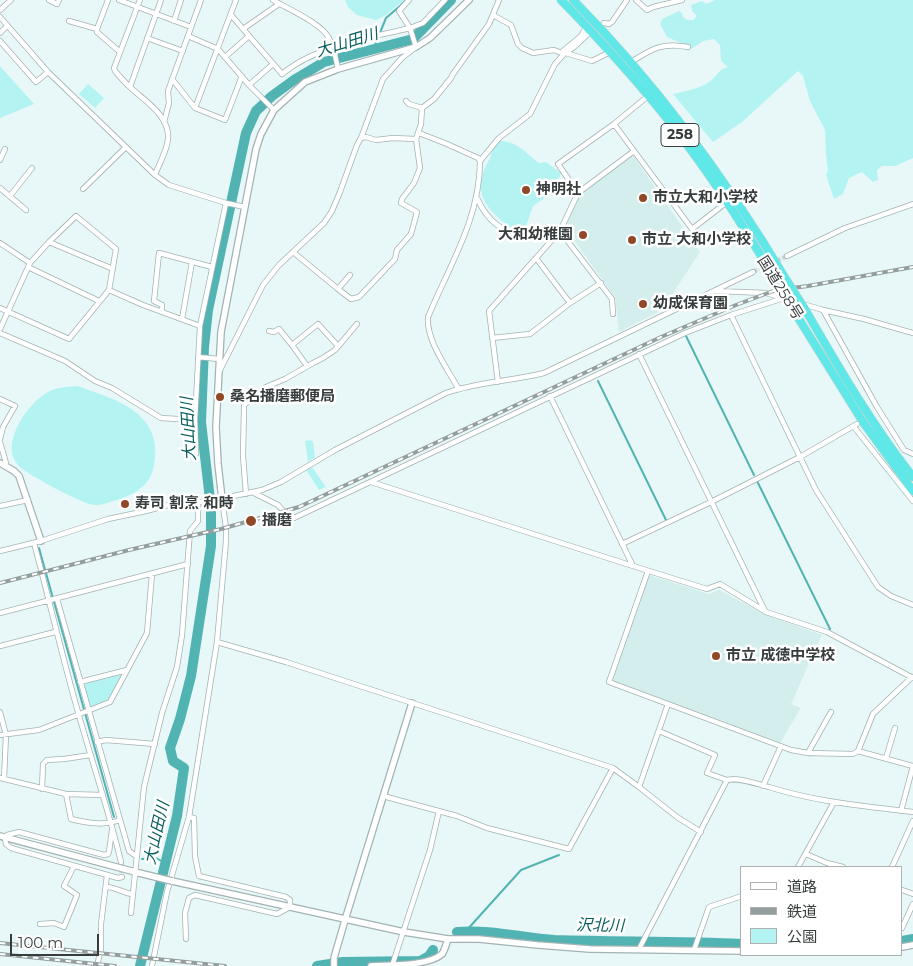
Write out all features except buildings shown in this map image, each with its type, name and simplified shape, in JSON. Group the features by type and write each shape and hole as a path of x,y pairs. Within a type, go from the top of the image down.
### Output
{"highway":[{"name":"国道258号","path":"561,0 587,31 610,52 688,145 727,202 863,422 913,491"},
{"name":"国道258号","path":"573,0 631,62 672,111 722,178 757,231 864,409 913,477"}],"street":[{"path":"0,10 11,0"},
{"path":"49,0 57,4 59,0"},
{"path":"108,0 97,29 99,35 120,52"},
{"path":"119,0 191,28"},
{"path":"140,0 114,68 130,86 152,105 164,122 169,136 168,142 155,175"},
{"path":"130,86 161,0"},
{"path":"174,21 181,0"},
{"path":"164,122 169,103 168,91 201,0"},
{"path":"195,108 236,0"},
{"path":"273,0 317,25 325,32 333,48 338,69"},
{"path":"409,0 399,11 400,16 410,28 416,47"},
{"path":"231,15 282,74 320,52 410,28 423,22 446,0"},
{"path":"218,374 263,285 279,265 324,223 332,211 383,79 402,58 430,38 469,0"},
{"path":"422,108 446,86 484,31 499,0"},
{"path":"604,23 609,24 612,22 627,0"},
{"path":"636,0 647,10 682,0"},
{"path":"243,29 279,4"},
{"path":"493,15 511,25 518,44 532,53 549,50 596,61 610,52"},
{"path":"0,17 48,72 155,175 169,185 244,207"},
{"path":"69,21 97,29"},
{"path":"0,33 7,26"},
{"path":"565,53 563,50 587,31"},
{"path":"458,388 433,342 429,331 428,317 468,227 476,197 480,161 499,138 530,114 555,64 587,31"},
{"path":"188,36 218,49 272,108"},
{"path":"225,57 249,36"},
{"path":"147,38 182,51"},
{"path":"0,41 36,82 48,72"},
{"path":"631,62 657,46 672,44 688,47"},
{"path":"152,966 166,892 189,817 217,642 226,541 216,427 217,358 244,207 261,134 272,108 305,82 338,69 416,47"},
{"path":"249,85 273,64"},
{"path":"172,79 195,108 225,120 242,76"},
{"path":"578,193 558,164 614,124 648,96"},
{"path":"406,101 409,104 422,108"},
{"path":"293,252 351,299 359,297 395,259 396,250 409,238 417,212 403,206 401,203 414,183 420,168 416,139 422,124 422,108"},
{"path":"614,124 692,229 727,202"},
{"path":"419,134 447,144 478,158 480,161"},
{"path":"361,138 366,137 376,140 393,138 416,139"},
{"path":"83,189 126,147"},
{"path":"0,160 5,150"},
{"path":"498,382 489,311 560,231 578,193 634,151"},
{"path":"10,196 32,168"},
{"path":"0,188 26,210"},
{"path":"476,197 484,211 506,232 540,237 560,231"},
{"path":"196,454 195,420 200,326 227,203"},
{"path":"787,256 845,228 913,204"},
{"path":"0,308 7,312 69,339 109,290 116,249 76,216 29,265 7,312 0,328"},
{"path":"560,231 612,299 614,314"},
{"path":"0,242 29,265 100,301"},
{"path":"49,242 113,269"},
{"path":"162,312 162,305 154,302 159,253 212,267"},
{"path":"536,258 570,303"},
{"path":"182,319 192,262"},
{"path":"0,551 41,541 108,519 146,512 183,501 198,503 246,494 281,482 335,450 458,388 520,379 544,373 753,272"},
{"path":"338,289 350,275"},
{"path":"492,338 530,334 570,303 600,283"},
{"path":"109,290 143,306 200,326"},
{"path":"715,291 766,293 823,310 864,318 913,333"},
{"path":"254,492 278,505 288,516 294,518 685,333 731,315 784,298"},
{"path":"823,310 875,408 904,450 913,454"},
{"path":"731,315 816,490 874,581 891,596 913,605"},
{"path":"292,344 318,324 338,346"},
{"path":"246,494 243,456 244,405 266,387 323,358 338,346 357,324"},
{"path":"269,331 274,332 279,329 307,366"},
{"path":"0,333 65,361 95,381 112,388 161,418 195,420"},
{"path":"639,354 710,502 766,612"},
{"path":"199,357 217,358"},
{"path":"550,396 633,566"},
{"path":"0,398 14,406 3,427 0,440 6,462 3,464 19,476 41,541"},
{"path":"622,544 800,457 855,426 913,501"},
{"path":"371,482 707,589 720,584 766,612 827,632 912,677 873,714 858,752"},
{"path":"0,506 28,500"},
{"path":"131,913 132,894 137,873 136,856 144,787 176,667 184,622 190,531 198,522 198,503"},
{"path":"34,543 80,682 91,755 121,862"},
{"path":"0,613 188,564"},
{"path":"648,571 609,682 791,750 808,753 852,754 858,752 913,766 900,811"},
{"path":"0,735 39,730 110,702 147,633 152,574"},
{"path":"53,600 55,632 84,713 97,742 129,851 136,856"},
{"path":"0,646 55,632"},
{"path":"217,642 286,662 613,768 677,817 701,832"},
{"path":"80,682 127,670"},
{"path":"334,963 345,920 412,703"},
{"path":"639,788 668,704"},
{"path":"0,712 6,735 2,778 66,794 103,795"},
{"path":"808,753 831,712"},
{"path":"886,758 895,728"},
{"path":"659,731 715,755 706,773 727,780 763,786 801,797 913,812"},
{"path":"97,742 106,740 155,744"},
{"path":"763,786 781,746"},
{"path":"42,789 43,764 47,760 91,755"},
{"path":"383,796 439,811 487,828 569,849 613,768"},
{"path":"640,947 727,780"},
{"path":"66,794 71,819 112,825 120,820"},
{"path":"799,866 834,802"},
{"path":"393,962 430,850 439,811"},
{"path":"189,817 194,818 195,856 199,876 286,897 290,900 290,907"},
{"path":"892,866 913,821"},
{"path":"3,837 19,832 104,855 109,852 112,825"},
{"path":"3,837 6,844 11,848 118,878 122,876"},
{"path":"3,837 137,873 345,920 448,939 479,939 590,949 640,947 740,950"},
{"path":"806,854 839,866"},
{"path":"40,924 54,923 64,927 77,895 64,886 74,866"},
{"path":"97,966 101,949 101,924 107,875"},
{"path":"106,887 112,887 123,893 132,894"},
{"path":"186,939 185,913 189,898 195,894 278,914 290,907"},
{"path":"694,949 709,906 740,897"},
{"path":"903,926 913,904"},
{"path":"371,966 393,962 420,965 430,963 443,953 448,939"}],"shaded area":[{"name":"市立 大和小学校","path":"631,156 634,157 700,252 662,310 619,332 615,297 565,228 580,195"},
{"name":"市立 成徳中学校","path":"649,575 709,594 719,590 764,614 822,635 791,704 801,708 780,743 614,681 612,678"}],"green space":[{"path":"345,0 404,0 386,15 376,20 357,15 348,7"},
{"path":"715,0 913,0 913,158 895,166 882,166 877,170 878,180 873,182 862,172 849,178 843,194 834,199 826,175 828,171 825,130 810,101 803,76 798,71 742,122 713,142 673,94 692,90 705,84 712,80 722,69 728,67 721,61 720,45 714,39 703,41 688,51 683,44 667,37 660,24 662,19 679,11 687,20 693,20 697,16 692,11 691,5 702,1 706,4"},
{"path":"0,66 34,104 0,118"},
{"path":"88,84 104,98 95,108 79,94"},
{"path":"499,141 516,145 539,163 546,162 561,173 560,177 554,181 546,197 533,206 526,226 515,231 489,208 481,191 484,171"},
{"path":"77,386 122,403 135,411 145,421 152,433 155,448 154,466 149,479 136,492 101,505 79,500 57,490 27,472 14,459 12,451 15,431 33,404 51,390"},
{"path":"311,440 315,457 308,462 305,441"},
{"path":"312,467 326,487 319,490 306,470"},
{"path":"119,674 121,676 109,700 92,708 88,705 83,688 85,684"}],"waterway":[{"path":"373,50 386,18 406,0"},
{"name":"大山田川","path":"140,966 177,816 184,768 173,761 170,748 191,676 211,546 211,508 201,422 204,347 208,310 246,133 256,111 272,96 294,80 324,62 413,39 451,0"},
{"path":"686,336 754,475"},
{"path":"598,381 666,520"},
{"path":"757,481 830,629"},
{"path":"39,548 114,817"},
{"path":"466,931 521,870 559,855"},
{"path":"142,859 156,858 165,863"},
{"name":"沢北川","path":"457,932 494,933 555,940 740,944"},
{"name":"沢北川","path":"903,941 913,939"},
{"name":"沢北川","path":"317,966 343,962 420,961 429,956 433,950"}],"tunnel":[{"path":"753,272 787,256"},
{"path":"121,862 122,877"}],"railway":[{"path":"0,583 221,529 299,507 661,337 736,305 776,290 913,267"},
{"path":"0,943 225,966"},
{"path":"0,954 115,966"}],"place":[{"name":"神明社","path":"526,190"},
{"name":"市立大和小学校","path":"643,198"},
{"name":"大和幼稚園","path":"583,235"},
{"name":"市立 大和小学校","path":"632,240"},
{"name":"幼成保育園","path":"643,304"},
{"name":"桑名播磨郵便局","path":"220,397"},
{"name":"寿司 割烹 和時","path":"125,504"},
{"name":"播磨","path":"251,521"},
{"name":"市立 成徳中学校","path":"716,656"}]}
